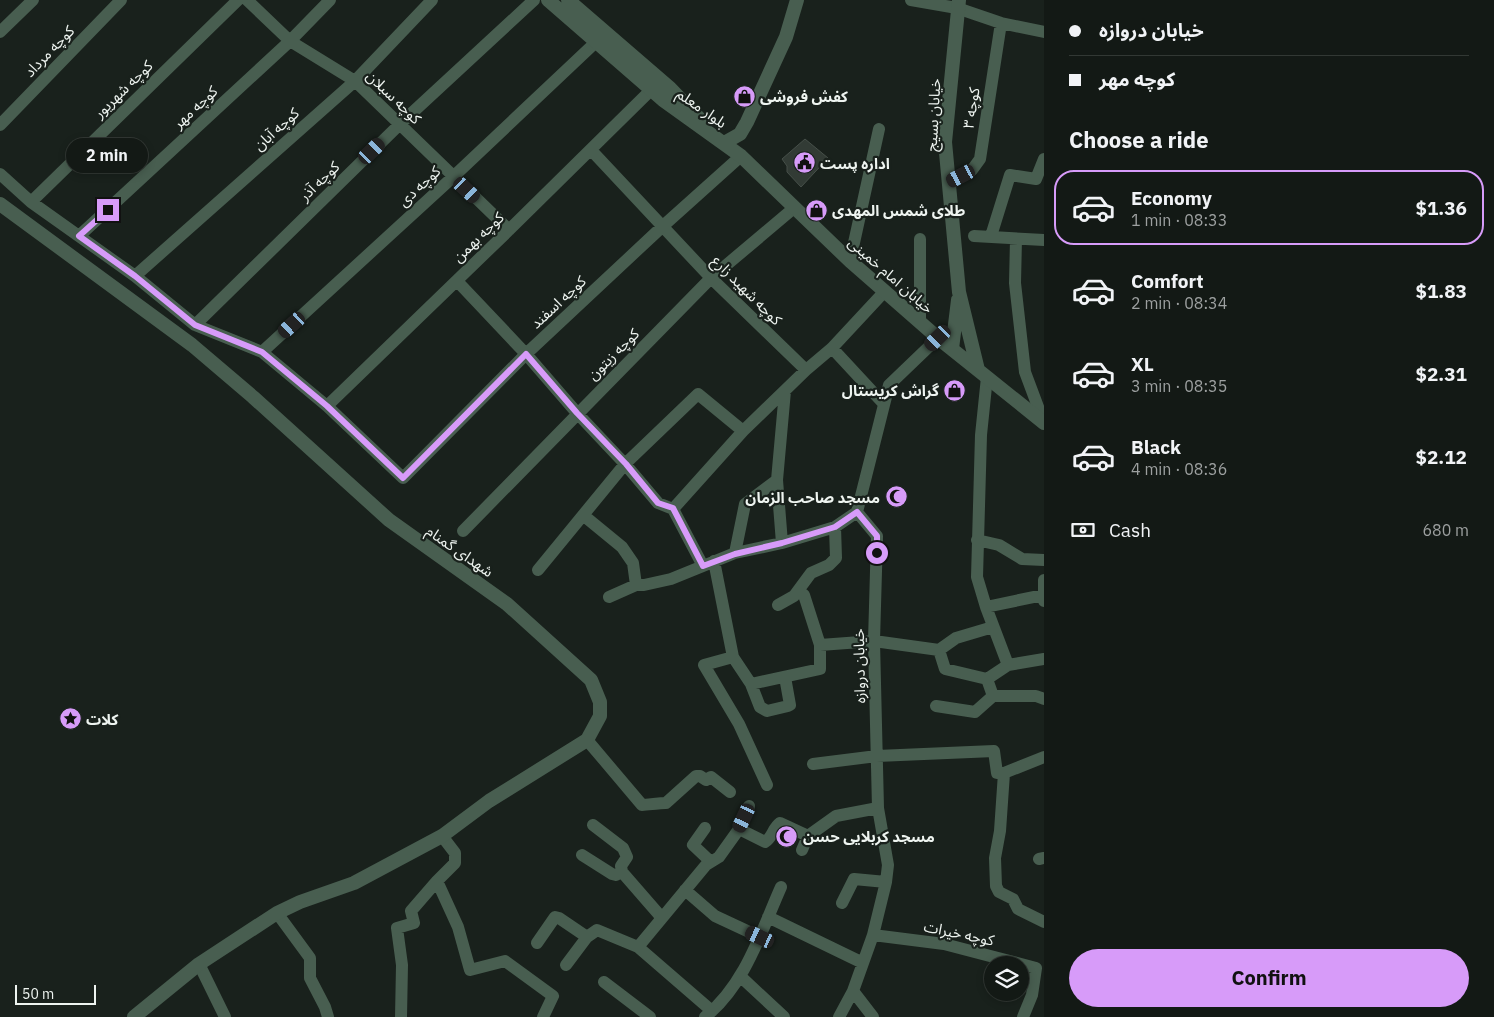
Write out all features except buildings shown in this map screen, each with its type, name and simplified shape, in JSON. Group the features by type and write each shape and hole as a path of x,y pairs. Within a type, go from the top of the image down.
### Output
{"street":[{"path":"0,32 33,0"},
{"name":"کوچه مرداد","path":"0,125 121,0"},
{"name":"کوچه شهریور","path":"31,202 238,0"},
{"name":"کوچه سبلان","path":"246,0 290,41 355,81 509,230"},
{"name":"کوچه مهر","path":"79,236 290,41 330,0"},
{"name":"کوچه آبان","path":"135,276 355,81 432,0"},
{"name":"کوچه آذر","path":"195,325 400,124 534,0"},
{"name":"بلوار معلم","path":"548,0 663,100 724,143"},
{"name":"بلوار معلم","path":"568,0 670,88 724,143"},
{"path":"724,143 740,134 747,122 786,37 797,0"},
{"path":"911,0 958,4 1001,23 1044,32"},
{"name":"خیابان بسیج","path":"958,4 945,142 959,292 982,373"},
{"name":"کوچه ۳","path":"949,182 972,170 980,160 1001,23"},
{"name":"کوچه دی","path":"262,352 453,177 596,42"},
{"name":"کوچه بهمن","path":"327,406 651,90"},
{"path":"850,261 879,129"},
{"name":"خیابان امام خمینی","path":"724,143 741,156 850,261 938,338 1044,423"},
{"name":"کوچه شهید زارع","path":"591,150 711,278 806,370"},
{"name":"کوچه اسفند","path":"327,406 403,478 526,354 741,156"},
{"path":"991,236 1010,175 1036,179 1044,159"},
{"path":"0,174 31,202 135,276 195,325 262,352 327,406"},
{"name":"شهدای گمنام","path":"0,204 192,345 253,397 389,520 507,604 591,680 600,702 600,716 587,740 488,801 442,836 354,883 300,902 277,913 199,964 134,1017"},
{"name":"کوچه زیتون","path":"463,530 711,278 794,208"},
{"path":"974,236 1044,240"},
{"path":"920,239 920,322"},
{"path":"1016,239 1015,283 1025,372 1044,423"},
{"path":"456,281 526,354 577,413 626,464 658,503 673,508 709,563 733,657 751,684 760,707 767,711 790,705 785,677"},
{"path":"673,508 743,430 832,348 885,291"},
{"name":"خیابان بسیج","path":"952,349 959,292"},
{"path":"609,597 636,585 671,579 735,554 782,543 835,527 857,512 889,385 938,338"},
{"path":"832,348 884,403"},
{"path":"982,373 977,577 986,608 1008,665"},
{"path":"782,543 777,480 785,391"},
{"path":"538,570 626,464 698,394 743,430"},
{"path":"735,554 745,504 777,480"},
{"name":"خیابان دروازه","path":"839,1017 853,991 874,935 888,865 878,808 874,641 877,536 857,512"},
{"path":"583,516 622,547 633,563 636,585"},
{"path":"778,605 794,596 811,573 829,565 836,558 835,527"},
{"path":"977,540 999,545 1022,559 1044,560"},
{"path":"986,608 1044,598 1044,580"},
{"path":"751,684 820,669 820,645 804,595 798,591"},
{"path":"820,645 874,641 939,650 956,638 993,627"},
{"path":"939,650 945,669 987,680"},
{"path":"733,657 704,665 739,724 767,785"},
{"path":"987,680 1008,665 1044,659"},
{"path":"987,680 993,696"},
{"path":"936,706 975,712 993,696 1036,696 1044,699"},
{"path":"587,740 642,805 666,802 696,776 706,780 711,777 730,792"},
{"path":"813,764 877,756 994,751 997,773 1004,774 1043,761"},
{"path":"1004,774 994,880 999,892 1013,899 1018,909 1044,922"},
{"path":"638,947 710,861 719,857 738,829 749,806"},
{"path":"802,850 808,836 840,814 878,808"},
{"path":"738,829 765,842 768,841 780,823 808,836"},
{"path":"593,825 626,852 627,857 620,866 622,872 662,918"},
{"path":"705,828 693,845 710,861"},
{"path":"401,1017 402,965 397,928 414,923 411,911 455,863 455,853 442,836"},
{"path":"582,855 616,876 622,872"},
{"path":"842,903 854,879 886,882"},
{"path":"437,881 458,927 470,970 504,961 553,996 543,1017"},
{"path":"566,965 587,937 597,930 638,947 708,1014 740,976 760,937 781,887"},
{"path":"685,890 715,916 760,937"},
{"path":"277,913 310,958 310,978 328,1017"},
{"path":"537,943 554,917 559,918 587,937"},
{"path":"768,917 863,963"},
{"name":"کوچه خیرات","path":"874,935 944,944 1036,968 1032,995 1023,1017"},
{"path":"199,964 225,1017"},
{"path":"740,976 784,1017"},
{"path":"604,982 648,1016"},
{"path":"853,991 873,1017"}],"place":[{"name":"کفش فروشی","path":"744,96"},
{"name":"اداره پست","path":"804,163"},
{"name":"طلای شمس المهدی","path":"816,210"},
{"name":"گراش کریستال","path":"955,390"},
{"name":"مسجد صاحب الزمان","path":"896,497"},
{"name":"کلات","path":"70,719"},
{"name":"مسجد کربلایی حسن","path":"787,836"}],"route":[{"path":"108,210 79,236 135,276 195,325 262,352 327,406 403,478 526,354 577,413 626,464 658,503 673,508 703,566 714,560 835,527 857,512 877,536 877,553"}]}
